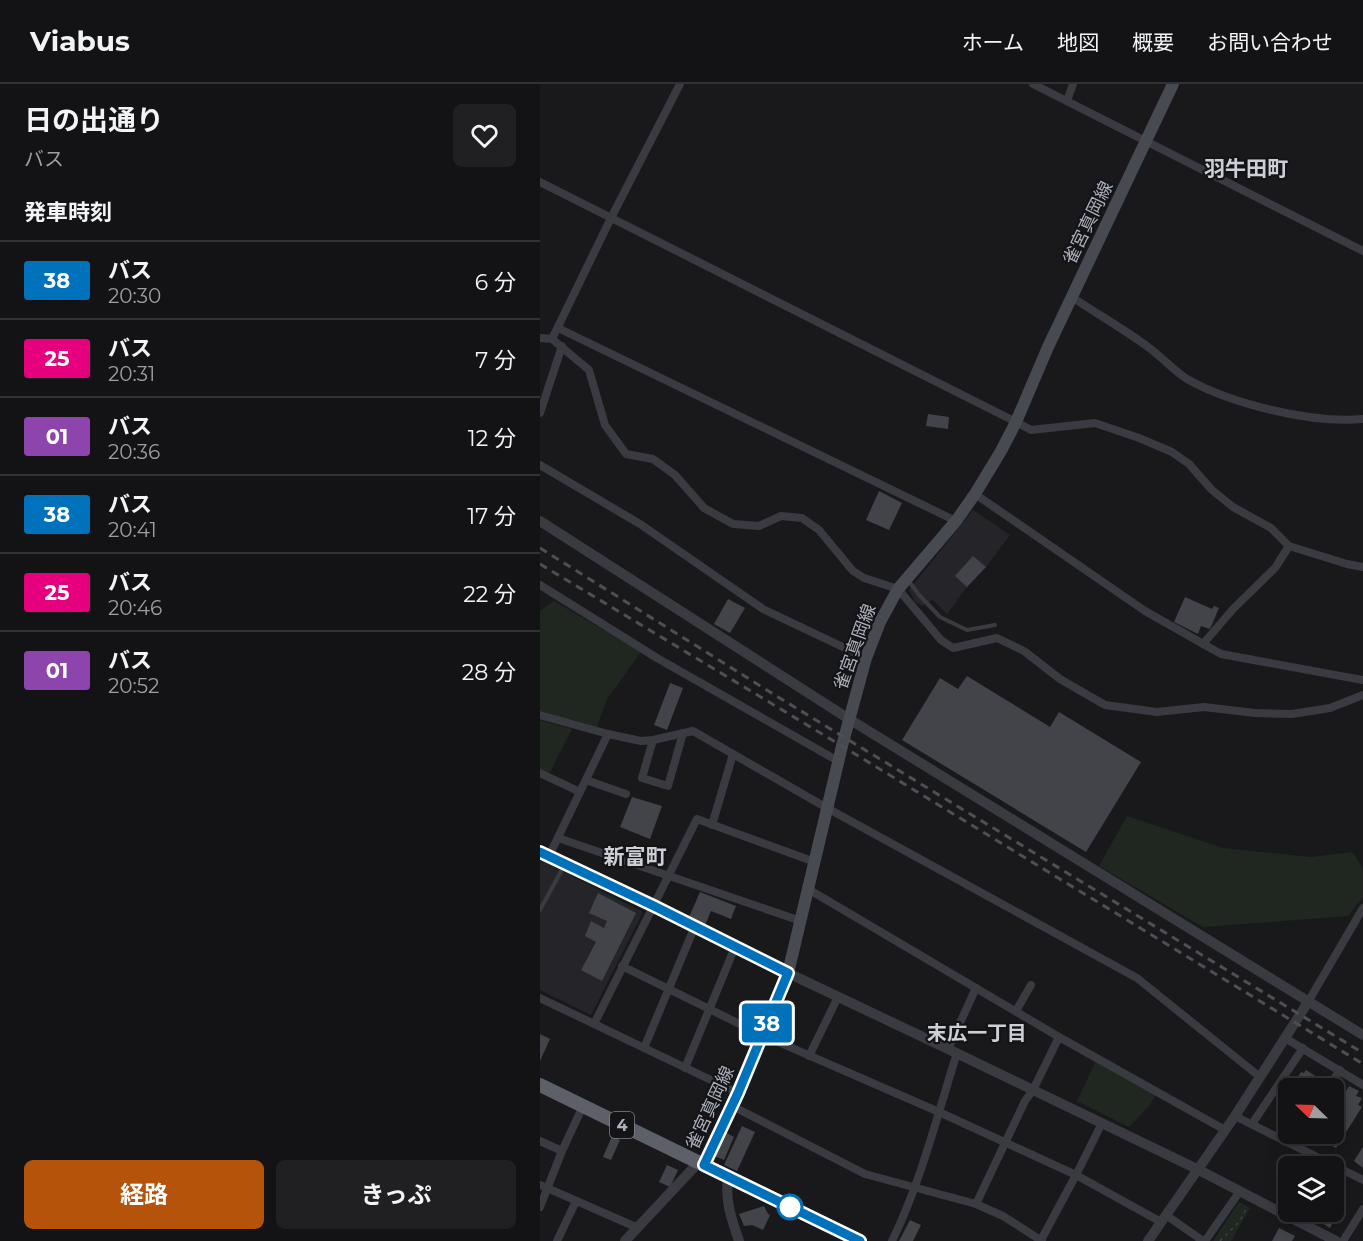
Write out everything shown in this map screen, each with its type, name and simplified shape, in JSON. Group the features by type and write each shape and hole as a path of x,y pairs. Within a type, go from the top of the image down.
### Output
{"highway":[{"name":"4","path":"540,1085 860,1241"}],"main road":[{"name":"雀宮真岡線","path":"701,1164 738,1093 788,973 849,719 866,658 880,622 898,589 956,521 989,472 1016,422 1048,347 1173,84"}],"street":[{"path":"552,339 680,84"},
{"path":"1033,84 1363,251"},
{"path":"1067,101 1073,84"},
{"path":"540,182 1031,430 1095,423 1172,452 1189,464 1212,490 1233,507 1271,528 1289,546 1363,567"},
{"path":"1072,297 1150,348 1186,378 1218,392 1251,405 1305,416 1348,421 1363,419"},
{"path":"558,328 956,521"},
{"path":"540,338 552,339 589,370 605,425 626,454 653,459 675,475 704,508 733,524 759,526 781,516 802,519 819,530 853,571 864,578 898,589 941,640 953,648 997,638 1024,651 1060,679 1105,705 1157,712 1204,707 1256,713 1292,714 1330,708 1363,695"},
{"path":"540,413 562,346"},
{"path":"540,465 640,524 763,609 866,658"},
{"path":"975,494 1145,611 1221,654 1363,680"},
{"path":"540,521 849,719 1363,1035"},
{"path":"1203,644 1233,609 1275,568 1289,546"},
{"path":"540,585 657,658 838,761"},
{"path":"540,715 641,741 693,731 827,808 1137,978 1260,1077"},
{"path":"653,740 642,778 668,786 683,733"},
{"path":"608,734 558,838 544,854 1197,1169 1336,1241"},
{"path":"712,825 733,754"},
{"path":"540,773 580,792"},
{"path":"586,780 626,795"},
{"path":"594,1024 698,819 815,862"},
{"path":"558,838 801,921"},
{"path":"808,889 1059,1037 1224,1130"},
{"path":"1148,1241 1235,1116 1308,1002 1363,908"},
{"path":"644,1048 695,926"},
{"path":"685,1068 735,947"},
{"path":"622,966 762,1035 1076,1175 1204,1241 1240,1191"},
{"path":"1016,1011 1031,985"},
{"path":"892,1241 914,1188 939,1112 952,1051 976,988"},
{"path":"809,1056 838,997"},
{"path":"540,998 738,1093"},
{"path":"976,1204 1025,1101 1033,1090 1059,1037"},
{"path":"1285,1038 1363,1085"},
{"path":"1252,1124 1303,1048"},
{"path":"1335,1078 1340,1070"},
{"path":"540,1207 544,1186 583,1106"},
{"path":"732,1106 865,1174 976,1204 1003,1216 1041,1240 1102,1123"},
{"path":"1235,1116 1278,1137"},
{"path":"540,1141 562,1151"},
{"path":"1292,1144 1363,1180"},
{"path":"625,1241 701,1164"},
{"path":"728,1177 726,1190 728,1207 739,1241"},
{"path":"544,1186 638,1228"},
{"path":"556,1241 576,1201"},
{"path":"1343,1241 1363,1209"}],"lane":[{"path":"907,579 940,617 967,630 995,625"},
{"path":"540,910 565,864"}],"path":[{"path":"1220,1241 1240,1221 1252,1198"}],"shaded area":[{"path":"973,510 1010,535 947,614 933,600 922,606 915,602 909,590"},
{"path":"554,601 641,652 607,699 597,727 540,711 540,611"},
{"path":"540,720 572,729 549,774 540,769"},
{"path":"1127,816 1223,848 1311,857 1353,852 1363,869 1363,897 1348,916 1203,927 1099,866"},
{"path":"540,860 643,912 591,1015 540,990"},
{"path":"1096,1061 1156,1094 1150,1105 1129,1127 1077,1101"},
{"path":"1239,1202 1250,1208 1231,1241 1213,1241"}],"building":[{"path":"928,414 949,417 948,429 926,426"},
{"path":"879,491 902,503 889,530 866,520"},
{"path":"973,556 986,567 967,587 955,576"},
{"path":"1185,597 1212,609 1214,606 1219,608 1210,629 1201,626 1198,634 1174,622"},
{"path":"728,599 745,608 730,633 714,624"},
{"path":"967,676 1050,727 1059,712 1141,762 1086,852 902,740 940,678 958,689"},
{"path":"670,683 683,688 667,730 654,725"},
{"path":"632,797 662,806 650,839 620,827"},
{"path":"700,892 736,906 731,919 711,911 705,925 689,917"},
{"path":"598,893 636,913 602,981 581,970 596,942 585,936 591,921 604,928 607,921 589,913"},
{"path":"540,1034 550,1039 540,1061"},
{"path":"1306,1070 1318,1078 1298,1077 1301,1072 1304,1073"},
{"path":"1349,1086 1359,1091 1356,1096 1362,1098 1358,1105 1362,1107 1344,1135 1344,1094"},
{"path":"742,1126 755,1132 737,1171 724,1165"},
{"path":"725,1132 734,1137 724,1160 714,1156"},
{"path":"612,1136 620,1140 611,1160 603,1157"},
{"path":"1363,1147 1363,1168 1354,1161"},
{"path":"667,1165 678,1170 670,1187 659,1182"},
{"path":"764,1206 770,1215 763,1230 752,1225 744,1226 739,1214"},
{"path":"910,1220 921,1225 913,1241 899,1241"},
{"path":"1320,1222 1333,1222 1330,1228"},
{"path":"1279,1228 1295,1236 1292,1241 1272,1241"}],"railway":[{"path":"540,548 778,697 1363,1053"},
{"path":"540,564 1363,1064"}],"bus line":[{"name":"38","path":"540,852 788,973 738,1093 704,1165 860,1241"}],"district":[{"name":"羽牛田町","path":"1246,168"},
{"name":"新富町","path":"635,856"},
{"name":"末広一丁目","path":"977,1033"}]}
